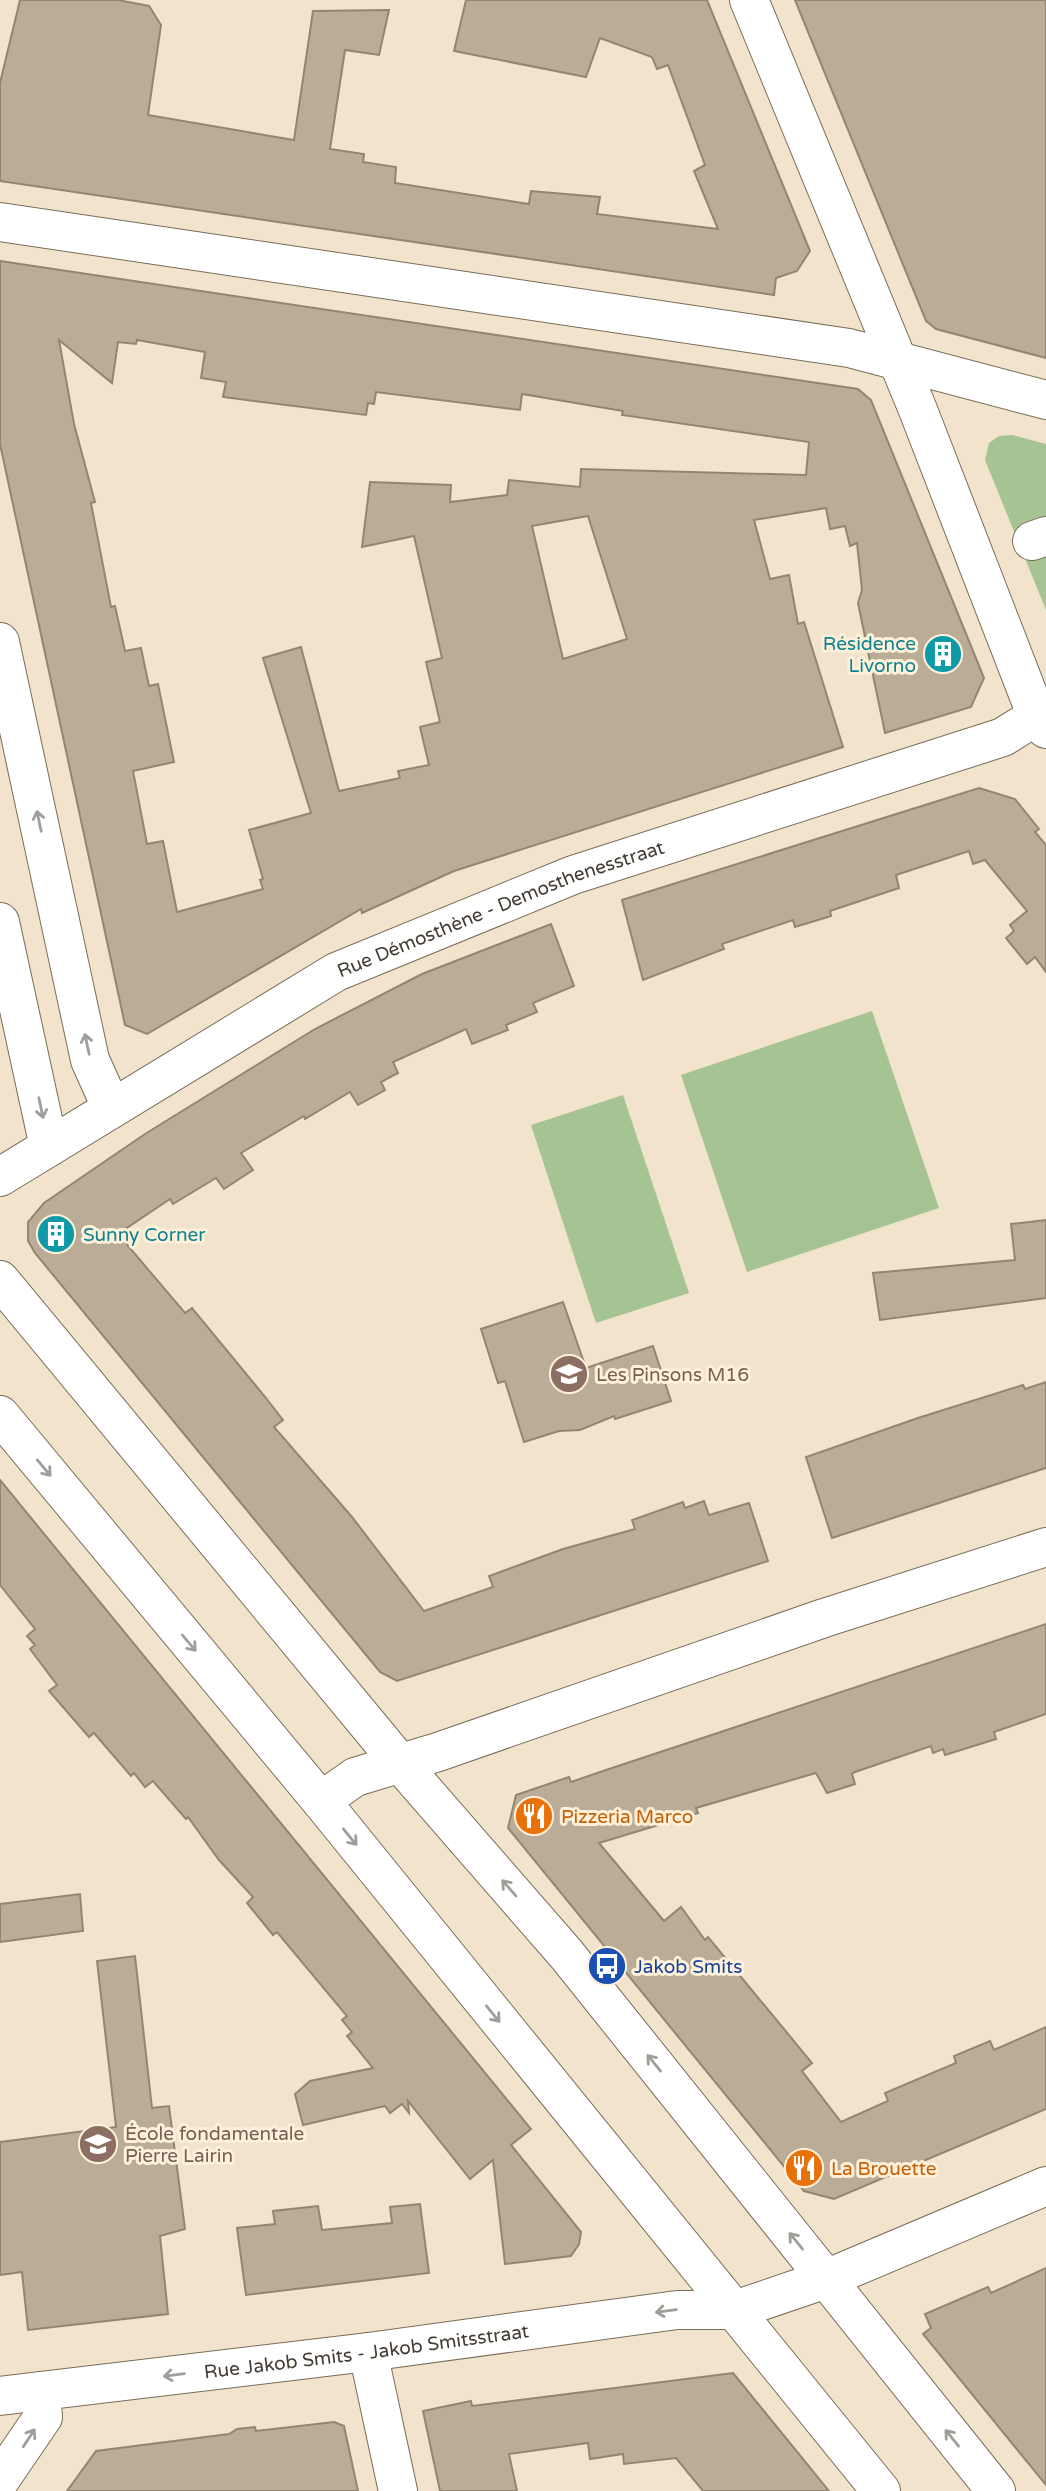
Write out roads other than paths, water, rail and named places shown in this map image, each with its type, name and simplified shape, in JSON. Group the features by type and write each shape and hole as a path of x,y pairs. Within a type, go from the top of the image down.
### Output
{"street":[{"path":"749,0 1043,719"},
{"path":"0,222 849,348 1046,400"},
{"path":"0,642 90,1059 111,1107"},
{"name":"Rue Démosthène - Demosthenesstraat","path":"0,1177 336,972 573,875 1003,737 1043,719"},
{"path":"0,922 49,1147"},
{"path":"0,1280 399,1762 567,1955 826,2278 846,2308 996,2491"},
{"path":"0,1415 321,1801 881,2491"},
{"path":"321,1801 355,1777 438,1752 824,1618 1046,1547"},
{"name":"Rue Jakob Smits - Jakob Smitsstraat","path":"0,2396 368,2352 677,2310 735,2310 826,2278 1046,2186"},
{"path":"368,2352 398,2491"},
{"path":"0,2480 43,2417 41,2391"}],"place":[{"name":"Résidence Livorno","path":"943,654"},
{"name":"Sunny Corner","path":"56,1234"},
{"name":"Les Pinsons M16","path":"569,1374"},
{"name":"Pizzeria Marco","path":"534,1816"},
{"name":"Jakob Smits","path":"607,1966"},
{"name":"École fondamentale Pierre Lairin","path":"98,2144"},
{"name":"La Brouette","path":"804,2168"}]}
